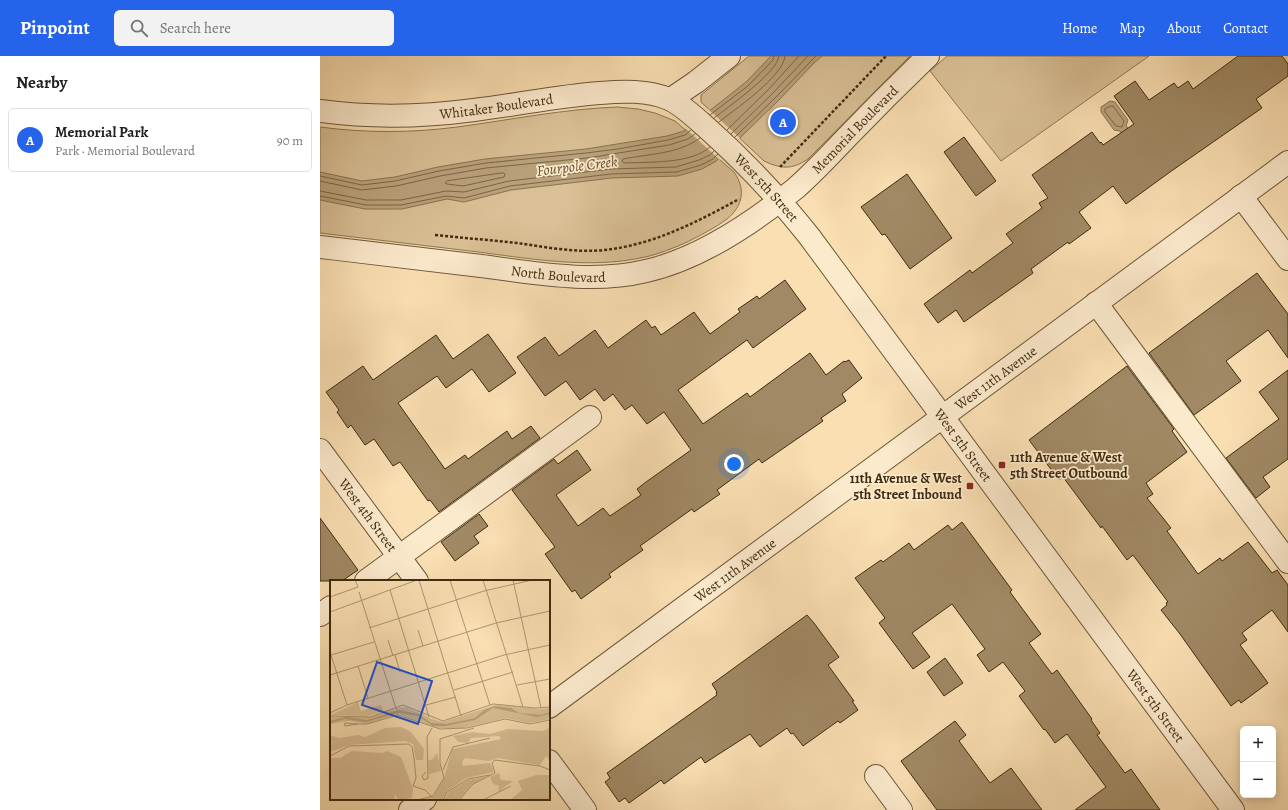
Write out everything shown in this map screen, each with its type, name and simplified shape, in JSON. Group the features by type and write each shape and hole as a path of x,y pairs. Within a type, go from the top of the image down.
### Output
{"street":[{"path":"671,99 696,82 729,56"},
{"name":"Memorial Boulevard","path":"785,207 810,175 892,90 928,56"},
{"name":"Whitaker Boulevard","path":"320,111 397,117 429,116 585,94 621,92 644,93 671,99"},
{"name":"West 5th Street","path":"671,99 695,117 730,149 785,207 942,416 1233,810"},
{"name":"West 11th Avenue","path":"550,706 1288,162"},
{"path":"1241,196 1288,259"},
{"name":"North Boulevard","path":"320,247 548,275 587,278 618,276 647,271 676,262 785,207"},
{"path":"1096,303 1288,562"},
{"path":"367,580 590,417"},
{"name":"West 4th Street","path":"320,450 415,580"},
{"path":"320,615 330,608"},
{"path":"550,762 585,810"},
{"path":"876,776 901,810"},
{"path":"410,810 424,800"}],"path":[{"path":"780,167 886,56"},
{"path":"428,234 554,248 604,250 647,241 673,232 741,198"}],"shaded area":[{"path":"749,56 910,56 808,159 792,167 781,167 764,161 701,102 701,95"},
{"path":"947,56 1149,56 1001,161 930,71"},
{"path":"617,107 638,109 655,113 675,121 734,172 738,178 741,191 741,197 737,209 727,219 708,231 666,251 645,257 602,263 558,262 320,233 320,127 371,131 423,130 457,127 557,112"}],"water":[{"name":"Fourpole Creek","path":"771,56 822,56 715,162 702,169 678,176 612,178 511,190 464,202 447,199 402,209 365,209 320,200 320,172 362,181 395,177 438,167 485,159 586,149 667,136 684,131 746,82"},
{"path":"1110,101 1115,102 1128,120 1126,126 1128,128 1122,134 1120,131 1114,130 1101,112 1101,107"}],"pier":[{"path":"708,109 740,138 720,160 685,128"}],"building":[{"path":"1238,56 1282,56 1288,64 1288,76 1256,99 1262,108 1126,204 1113,186 1079,212 1091,228 1069,244 1068,242 1031,269 1033,273 964,322 956,310 938,323 924,304 970,270 972,273 1013,243 1006,234 1042,208 1039,203 1048,198 1032,175 1092,132 1103,145 1134,124 1114,96 1135,81 1149,100 1174,83 1178,88 1188,81 1193,89"},
{"path":"964,137 996,181 976,196 944,152"},
{"path":"907,174 952,238 910,269 885,234 882,235 861,207"},
{"path":"1257,273 1288,314 1288,358 1268,330 1226,361 1241,381 1194,415 1149,353"},
{"path":"785,280 806,309 753,348 747,340 678,390 703,424 747,393 750,397 810,353 826,375 844,361 849,360 862,378 842,394 846,401 821,418 823,421 762,463 759,459 717,490 720,494 694,512 692,509 640,546 643,550 609,574 611,577 581,599 575,590 572,592 545,554 555,547 512,490 554,459 558,464 577,450 591,470 556,495 578,526 603,508 610,516 641,495 637,489 691,450 664,412 647,424 632,405 625,410 613,394 604,401 595,389 580,400 566,381 545,396 517,357 545,337 559,356 595,330 608,348 646,320 652,328 655,326 661,335 694,312 710,334 740,312 738,309 757,296 759,299"},
{"path":"488,334 516,373 489,392 472,369 446,388 437,376 398,403 445,469 465,455 468,459 507,431 512,439 531,426 540,438 439,512 430,500 428,501 400,462 393,466 374,439 365,445 351,425 348,428 337,412 339,410 326,392 363,366 373,380 436,335 453,359"},
{"path":"1127,366 1174,429 1172,431 1187,452 1146,483 1153,494 1147,498 1171,528 1167,531 1198,574 1220,558 1222,561 1248,542 1272,573 1277,570 1288,585 1288,632 1272,610 1242,633 1247,640 1240,645 1268,683 1241,703 1239,700 1231,706 1180,634 1161,610 1167,605 1166,603 1168,602 1133,555 1127,560 1063,477 1059,480 1029,440"},
{"path":"1288,370 1288,459 1263,477 1270,487 1256,498 1226,458 1279,419 1259,392"},
{"path":"479,514 488,526 474,536 479,543 455,561 441,542"},
{"path":"320,518 358,570 343,580 320,581"},
{"path":"962,522 1012,590 1010,592 1041,634 1029,643 1052,674 1057,670 1092,719 1091,720 1100,733 1097,735 1125,773 1131,769 1160,810 1075,810 1106,787 1067,734 1055,743 1045,729 1044,730 1019,696 1025,691 1003,662 989,672 977,655 985,649 952,604 912,633 930,657 913,669 879,623 885,618 855,578 881,560 883,562 909,543 914,550 948,525 952,530"},
{"path":"807,615 839,657 828,665 854,701 852,701 858,710 840,723 838,721 803,746 787,728 760,747 750,734 705,763 701,757 664,784 661,780 629,803 625,798 619,802 605,782 610,778 607,773 717,695 717,692 712,684"},
{"path":"945,658 963,683 944,696 927,672"},
{"path":"955,721 966,735 959,741 990,783 1011,768 1042,810 937,810 901,761"}],"place":[{"name":"Memorial Park","path":"783,122"},
{"name":"11th Avenue & West 5th Street Outbound","path":"1002,465"},
{"name":"11th Avenue & West 5th Street Inbound","path":"970,486"}]}
